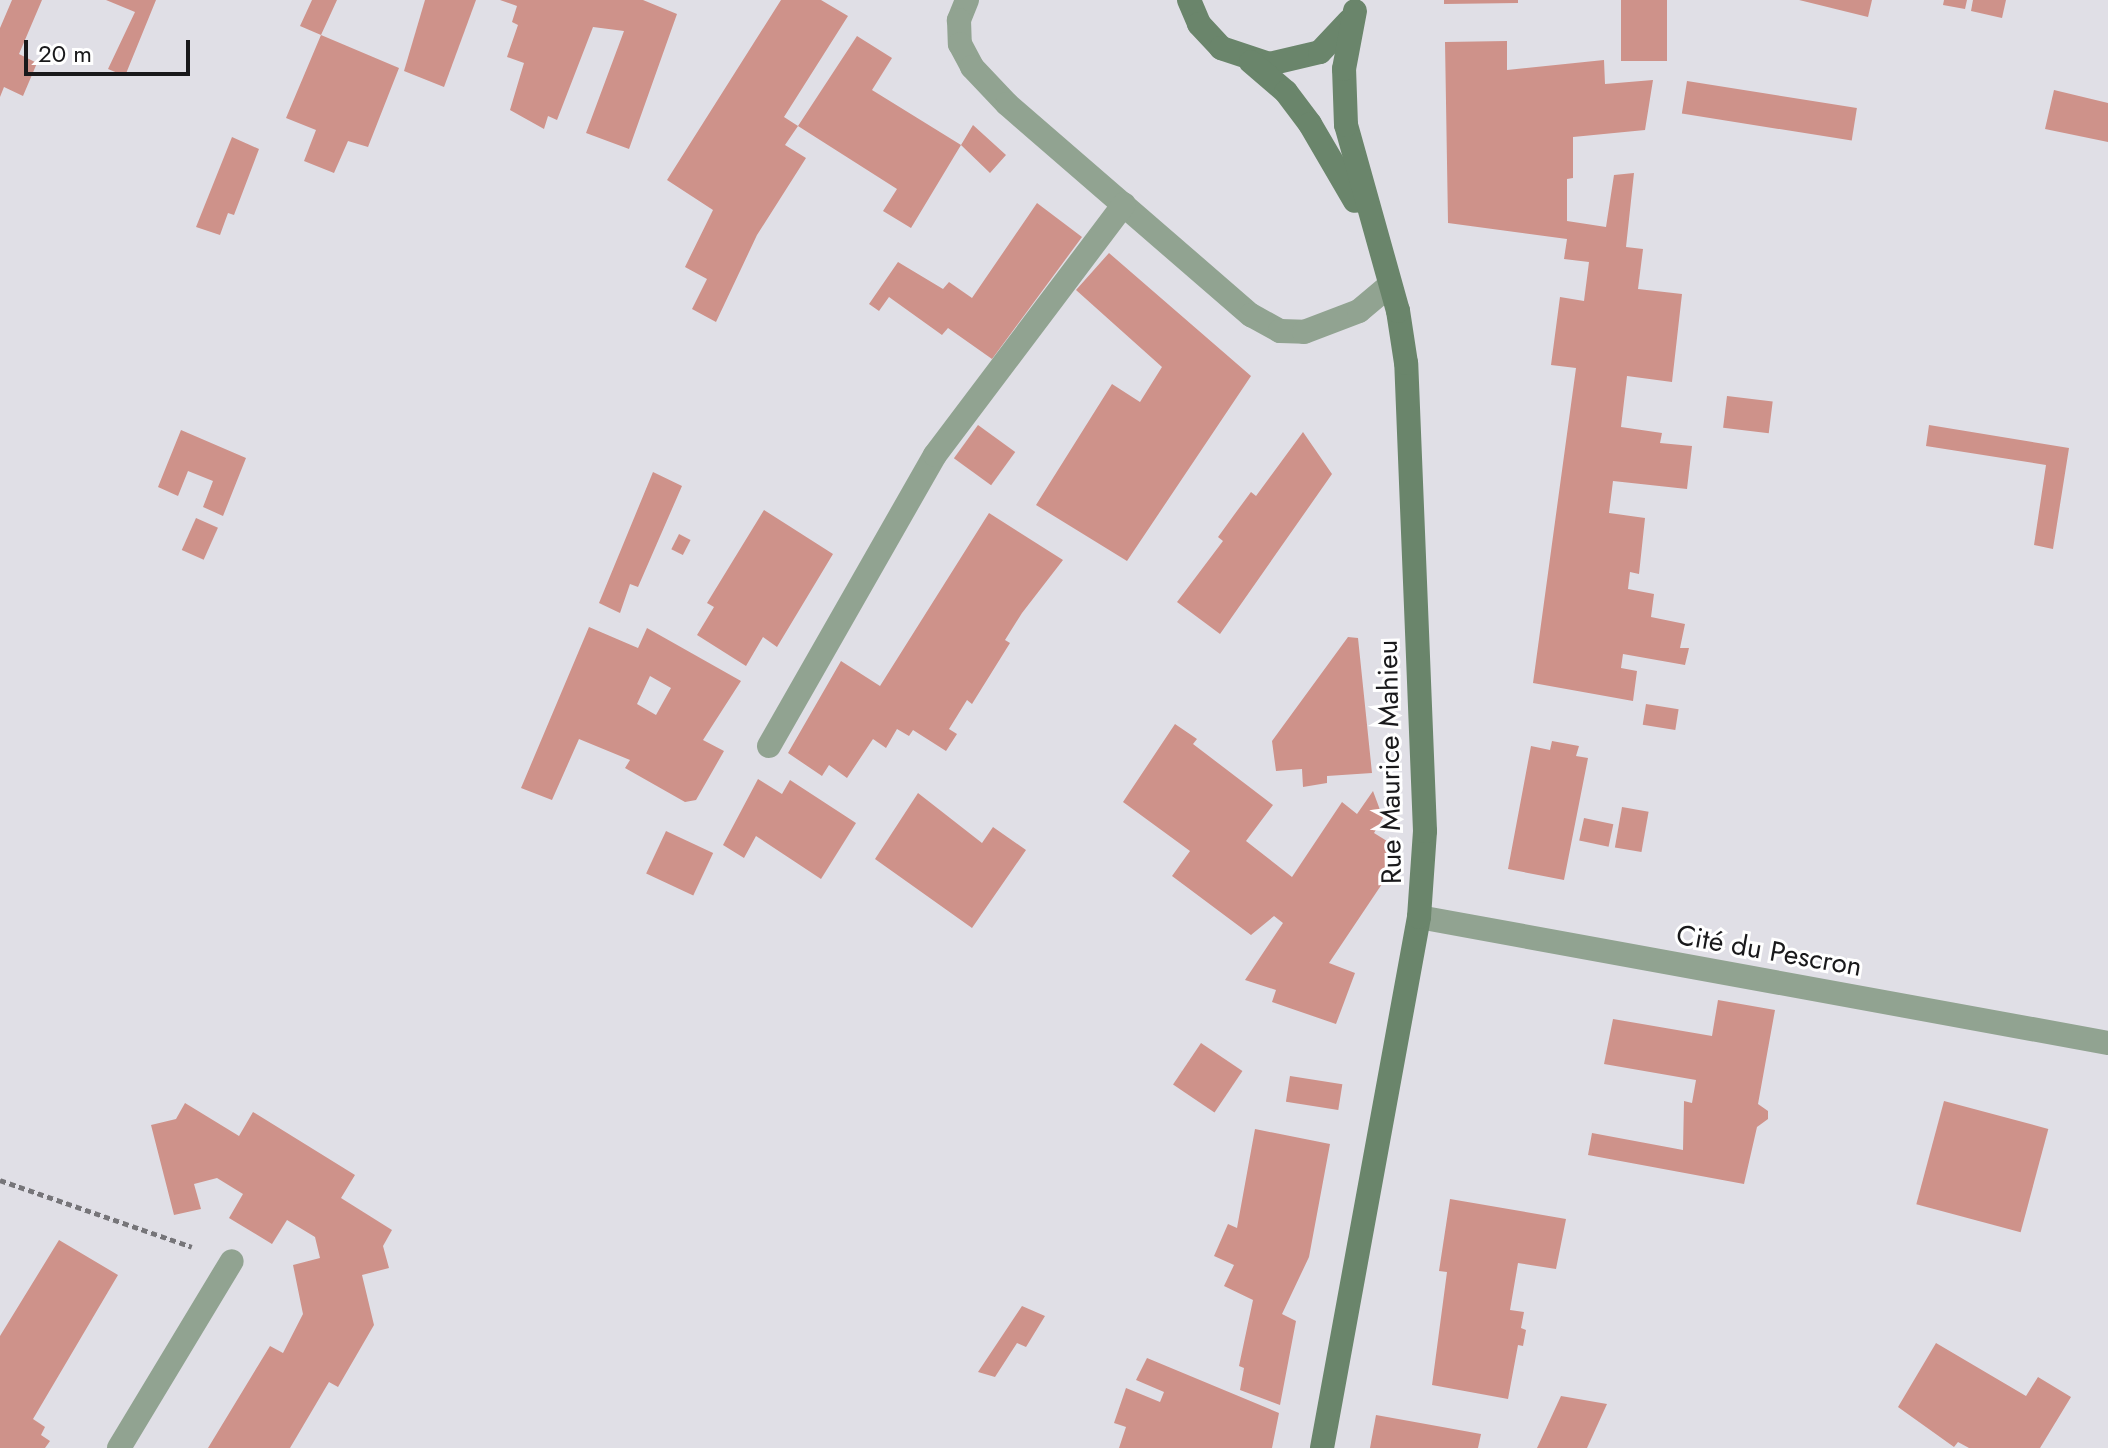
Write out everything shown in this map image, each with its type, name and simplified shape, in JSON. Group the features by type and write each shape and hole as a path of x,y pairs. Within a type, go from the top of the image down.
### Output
{"street":[{"path":"967,0 959,20 960,44 972,67 1251,315 1280,331 1304,332 1336,322 1379,298 1390,285"},
{"name":"Rue Maurice Mahieu","path":"1172,0 1221,48 1251,62 1286,92 1310,124 1350,191 1382,262 1403,338 1425,793 1419,917 1322,1448"},
{"path":"1189,0 1199,24"},
{"path":"1251,62 1287,63 1320,52 1357,6"},
{"name":"Rue Maurice Mahieu","path":"1357,6 1344,69 1344,109 1382,262"},
{"path":"769,746 935,455 1124,204"},
{"name":"Cité du Pescron","path":"1419,917 2108,1043"},
{"path":"119,1448 232,1261"}],"path":[{"path":"0,1180 232,1261"}],"building":[{"path":"12,0 42,0 19,54 37,63 23,96 4,87 0,97 0,28"},
{"path":"106,0 156,0 125,76 108,69 135,12"},
{"path":"312,0 337,0 321,35 300,26"},
{"path":"425,0 476,0 444,87 404,71"},
{"path":"500,0 643,0 677,14 629,149 586,133 624,31 593,27 557,120 548,116 544,129 510,110 524,63 507,57 518,25 512,22 517,6"},
{"path":"781,0 821,0 848,16 784,117 798,126 785,145 806,158 757,235 716,322 692,309 707,279 685,267 713,210 667,180"},
{"path":"1444,0 1518,0 1518,3 1444,4"},
{"path":"1621,0 1667,0 1667,61 1621,61"},
{"path":"1799,0 1872,0 1868,17"},
{"path":"1944,0 1967,0 1965,9 1943,5"},
{"path":"1973,0 2006,0 2002,18 1971,11"},
{"path":"321,35 399,68 368,147 348,141 334,173 304,161 316,130 286,118"},
{"path":"857,36 892,58 872,90 961,145 911,228 883,211 897,189 798,126"},
{"path":"1507,41 1507,70 1604,60 1605,84 1653,80 1645,130 1573,137 1573,178 1567,179 1567,221 1606,227 1614,175 1634,173 1626,247 1643,249 1638,289 1682,294 1672,382 1627,376 1621,427 1662,433 1660,443 1692,446 1687,489 1613,481 1609,513 1645,518 1639,574 1630,572 1628,589 1654,594 1651,617 1685,624 1680,648 1689,648 1685,665 1623,654 1621,668 1637,671 1633,701 1533,683 1576,368 1551,365 1560,297 1584,301 1589,262 1564,259 1567,239 1448,223 1445,42"},
{"path":"1687,81 1857,108 1852,141 1682,114"},
{"path":"2054,90 2108,103 2108,142 2045,129"},
{"path":"973,125 1006,155 990,173 961,145"},
{"path":"232,137 259,149 234,215 228,213 220,235 196,227"},
{"path":"1037,203 1082,237 992,359 948,328 942,335 889,297 879,311 869,304 898,262 943,289 949,282 972,298"},
{"path":"1109,253 1251,376 1127,561 1036,505 1112,384 1140,402 1162,367 1076,290"},
{"path":"1727,396 1773,402 1769,433 1723,428"},
{"path":"978,425 1015,452 991,485 954,458"},
{"path":"1929,425 2069,448 2053,549 2034,545 2046,465 1926,446"},
{"path":"181,430 246,458 223,516 203,507 213,481 188,471 178,496 158,487"},
{"path":"1303,432 1332,474 1220,634 1177,602 1223,541 1218,537 1251,492 1256,496"},
{"path":"653,472 682,486 638,587 630,584 620,613 599,603"},
{"path":"764,510 833,554 777,647 763,637 746,666 697,635 714,607 707,603"},
{"path":"989,513 1063,560 1022,613 1005,640 1010,643 972,704 967,700 949,729 957,734 946,751 913,730 909,736 897,729 886,748 873,739 847,778 829,765 822,776 788,753 841,661 880,686"},
{"path":"196,518 218,528 204,560 182,550"},
{"path":"679,534 691,540 683,555 671,549"},
{"path":"589,627 638,648 647,628 741,681 703,740 724,751 696,800 685,802 625,768 630,760 579,739 552,800 521,788","holes":["650,676 671,688 656,715 637,704"]},
{"path":"1348,637 1358,638 1372,773 1327,776 1327,783 1303,787 1302,769 1276,771 1272,741"},
{"path":"1646,704 1679,709 1675,730 1643,725"},
{"path":"1175,724 1197,739 1193,744 1273,805 1246,841 1292,877 1342,802 1357,814 1373,791 1383,818 1374,833 1395,846 1386,878 1329,963 1355,973 1336,1024 1272,1002 1276,990 1245,980 1283,923 1274,916 1251,935 1172,876 1190,851 1123,802"},
{"path":"1552,741 1579,746 1576,756 1588,758 1564,880 1508,869 1531,746 1550,750"},
{"path":"758,779 782,794 790,780 856,823 821,879 756,836 744,858 723,845"},
{"path":"918,793 982,843 993,827 1026,850 972,928 875,859"},
{"path":"1622,807 1649,812 1641,852 1615,847"},
{"path":"1584,818 1613,824 1609,847 1579,840"},
{"path":"666,831 713,853 693,896 646,874"},
{"path":"1718,1000 1775,1010 1758,1104 1768,1111 1768,1119 1757,1127 1744,1184 1588,1155 1592,1133 1683,1150 1684,1101 1692,1103 1696,1080 1604,1064 1613,1019 1712,1036"},
{"path":"1201,1043 1242,1071 1214,1112 1173,1084"},
{"path":"1290,1076 1342,1084 1338,1110 1286,1102"},
{"path":"1944,1101 2048,1129 2021,1232 1916,1204"},
{"path":"185,1103 239,1136 253,1112 355,1175 341,1198 392,1230 383,1246 389,1268 362,1275 374,1325 338,1387 329,1382 290,1448 208,1448 270,1346 283,1353 303,1314 293,1265 320,1258 315,1237 287,1220 272,1244 229,1218 243,1194 217,1178 194,1184 201,1209 174,1215 151,1125 176,1119"},
{"path":"1255,1129 1330,1144 1309,1257 1282,1314 1296,1321 1280,1405 1240,1390 1244,1368 1239,1366 1253,1300 1224,1286 1234,1265 1214,1256 1228,1224 1237,1228"},
{"path":"1450,1199 1566,1219 1556,1269 1518,1263 1510,1310 1524,1312 1521,1328 1526,1330 1523,1346 1518,1345 1508,1399 1432,1385 1447,1272 1439,1271"},
{"path":"59,1240 118,1275 33,1419 45,1427 41,1435 50,1441 45,1448 0,1448 0,1336"},
{"path":"1022,1306 1045,1316 1026,1347 1017,1343 995,1377 978,1372"},
{"path":"1936,1343 2026,1396 2038,1377 2071,1397 2040,1448 1969,1448 1958,1442 1954,1447 1898,1407"},
{"path":"1147,1358 1279,1413 1272,1448 1119,1448 1126,1427 1114,1423 1126,1388 1160,1402 1164,1392 1136,1380"},
{"path":"1561,1396 1607,1404 1587,1448 1537,1448"},
{"path":"1376,1415 1481,1434 1478,1448 1370,1448"}]}
